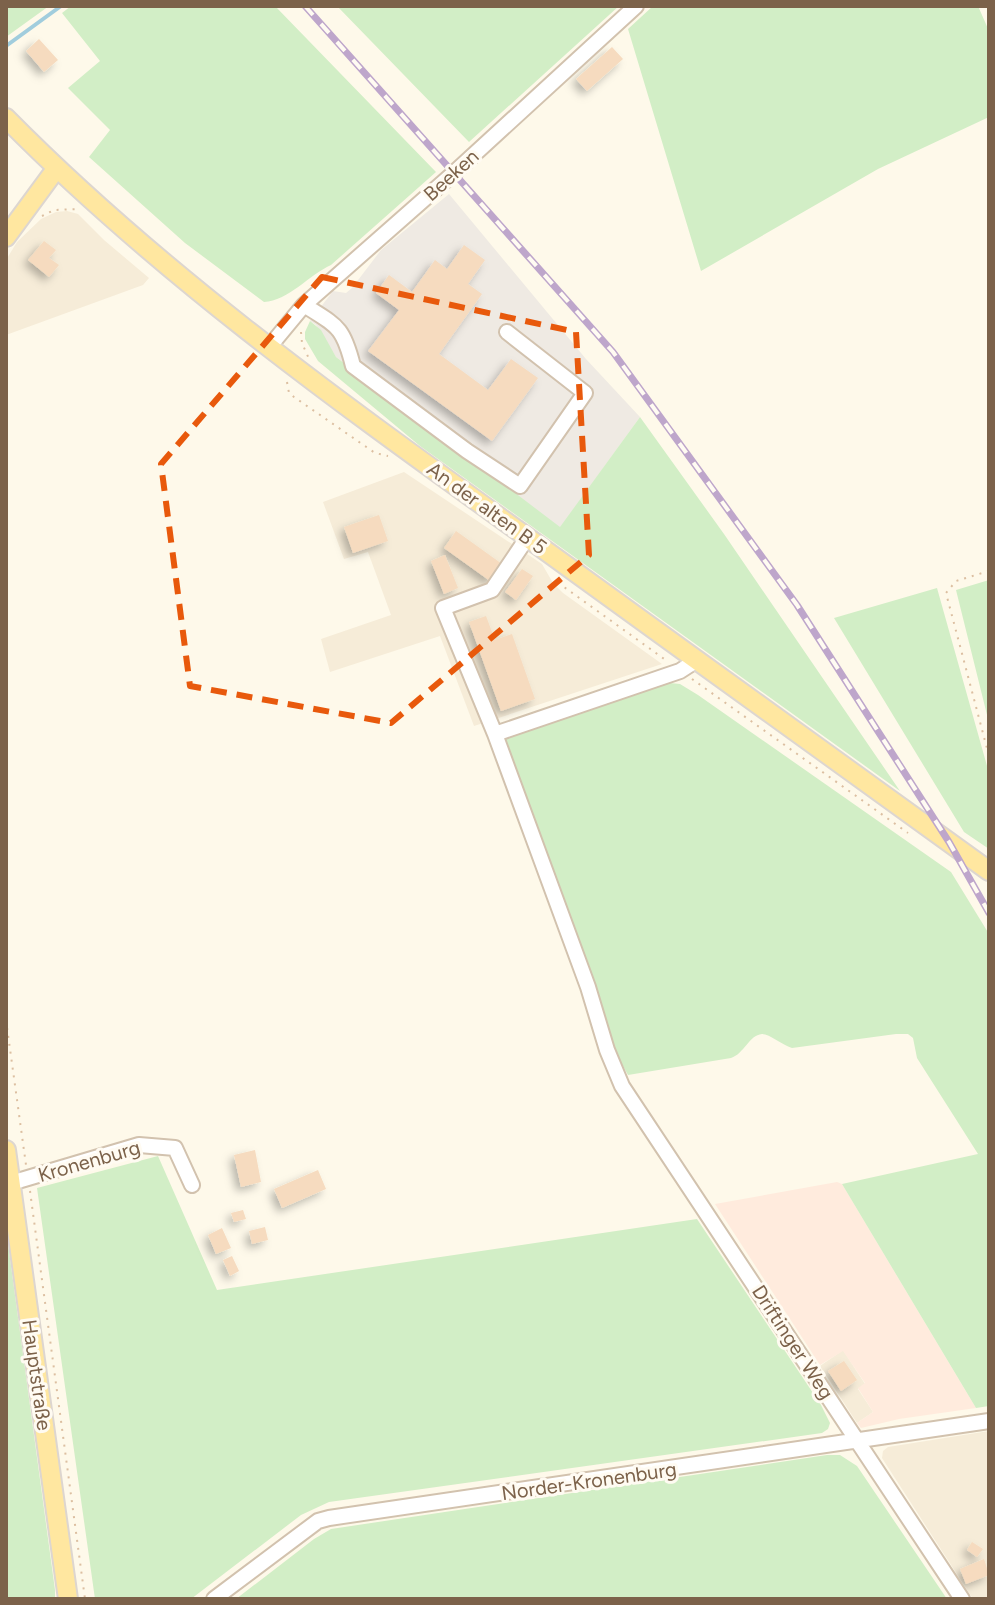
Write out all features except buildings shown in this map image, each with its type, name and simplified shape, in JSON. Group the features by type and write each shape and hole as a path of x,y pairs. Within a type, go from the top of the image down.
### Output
{"main road":[{"name":"An der alten B 5","path":"6,118 56,169 130,235 270,346 295,377 527,538 989,871"},
{"path":"6,237 56,169"},
{"name":"Hauptstraße","path":"6,1150 20,1181 68,1599"}],"street":[{"name":"Beeken","path":"270,346 304,305 636,6"},
{"path":"304,305 338,327 353,366 467,451 520,486 585,393 507,332"},
{"name":"Driftinger Weg","path":"527,538 492,590 443,608 495,734 588,987 607,1050 622,1086 962,1599"},
{"path":"495,734 680,671 697,660"},
{"name":"Kronenburg","path":"20,1181 139,1145 154,1144 175,1148 192,1185"},
{"name":"Norder-Kronenburg","path":"214,1599 318,1521 329,1518 989,1421"}],"path":[{"path":"37,219 54,210 79,209"},
{"path":"295,377 309,360 301,338 306,319 304,305"},
{"path":"989,571 956,581 946,593 989,756"},
{"path":"6,1020 20,1181 85,1599"}],"highlighted area":[{"path":"322,277 576,332 589,555 391,723 190,686 161,464"}],"shaded area":[{"path":"449,194 586,359 640,417 560,528 336,357 316,325 310,321 333,291 346,293 352,288 381,250"},
{"path":"67,211 78,214 149,278 143,285 6,335 6,260 17,242 41,219"},
{"path":"404,472 542,564 563,593 662,664 474,726 440,636 330,672 321,639 391,615 368,552 344,559 323,502"},
{"path":"837,1182 842,1184 976,1408 861,1428 857,1423 873,1412 858,1388 865,1383 843,1351 820,1365 715,1204"},
{"path":"843,1350 865,1384 858,1389 873,1412 857,1423 820,1366"},
{"path":"989,1431 989,1599 973,1599 882,1458 883,1451 888,1447"}],"green space":[{"path":"6,6 49,6 6,37"},
{"path":"71,6 275,6 436,172 331,265 282,297 264,302 185,243 89,157 110,130 68,88 100,61 62,13"},
{"path":"337,6 619,6 469,142"},
{"path":"653,6 978,6 989,31 989,117 878,169 701,271 628,29"},
{"path":"310,321 321,330 336,357 560,527 640,417 900,791 420,446 318,361 305,339"},
{"path":"989,580 989,723 956,590"},
{"path":"937,588 989,773 989,849 964,832 834,618"},
{"path":"670,683 680,684 698,695 951,872 989,934 989,1406 976,1408 842,1184 978,1154 917,1058 913,1038 908,1034 896,1034 792,1048 762,1034 731,1058 628,1075 619,1059 504,738"},
{"path":"158,1156 217,1290 697,1219 821,1405 830,1423 828,1429 822,1433 329,1502 301,1515 191,1599 95,1599 37,1188"},
{"path":"6,1229 55,1590 55,1599 6,1599"},
{"path":"840,1455 857,1466 947,1599 236,1599 331,1529"}],"waterway":[{"path":"6,46 61,6"}],"railway":[{"path":"305,6 613,352 797,605 949,842 989,913"}]}
